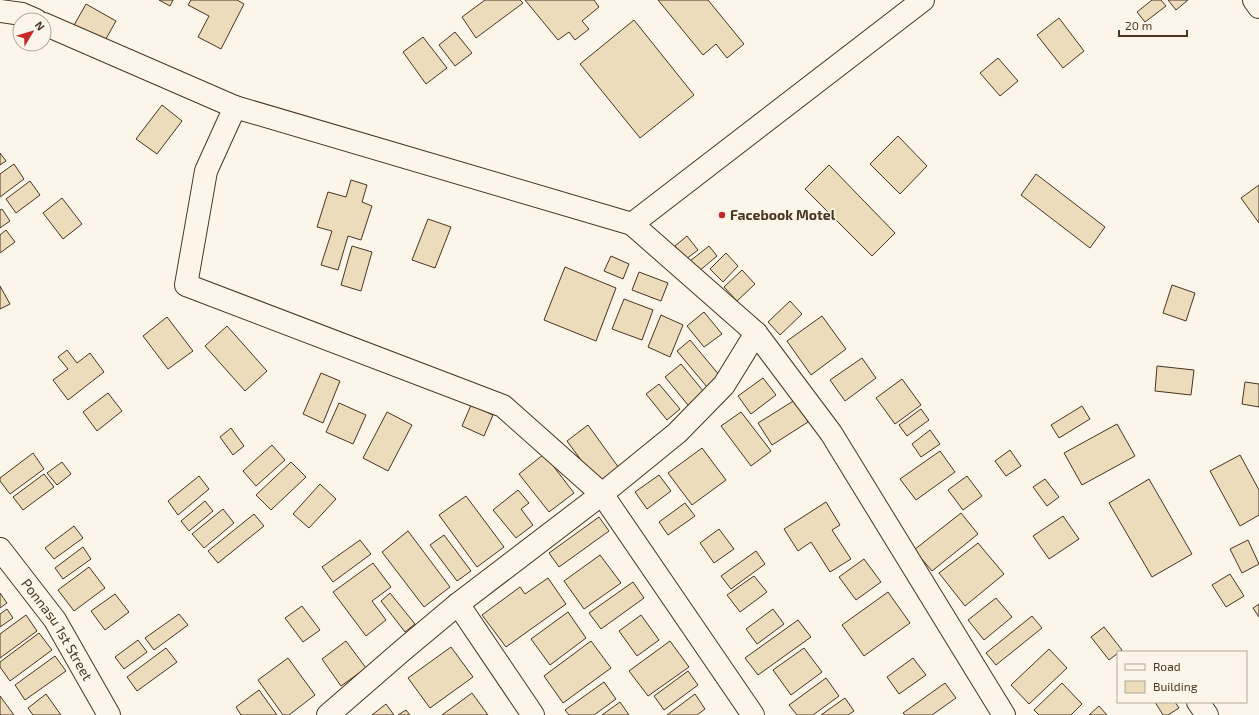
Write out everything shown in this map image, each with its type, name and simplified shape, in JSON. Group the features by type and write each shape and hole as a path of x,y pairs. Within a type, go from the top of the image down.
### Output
{"street":[{"path":"632,224 922,0"},
{"path":"1254,0 1259,6"},
{"path":"0,11 12,13"},
{"path":"52,27 235,107 632,224 756,333 831,433 1004,715"},
{"path":"235,107 206,171 186,285 503,406 602,494 753,715"},
{"path":"328,715 458,604 602,494 677,433 724,385 756,333"},
{"name":"Ponnasu 1st Street","path":"0,549 55,620 109,715"},
{"path":"458,604 533,715"},
{"path":"1199,703 1207,715"}],"building":[{"path":"159,0 173,0 170,6"},
{"path":"191,0 237,0 244,4 221,49 198,37 209,16 188,5"},
{"path":"485,0 520,0 523,3 476,38 462,17"},
{"path":"525,0 594,0 599,7 582,21 589,29 575,40 569,32 558,40"},
{"path":"658,0 708,0 744,44 727,58 716,44 703,55"},
{"path":"1152,0 1161,0 1166,6 1145,22 1137,12"},
{"path":"1168,0 1188,0 1176,10"},
{"path":"86,4 116,21 103,44 73,27"},
{"path":"1059,18 1084,51 1063,68 1037,35"},
{"path":"634,20 694,95 640,138 580,64"},
{"path":"455,32 472,53 455,66 439,45"},
{"path":"423,37 447,68 426,84 403,52"},
{"path":"998,58 1018,81 1000,96 980,73"},
{"path":"162,105 182,121 157,154 136,139"},
{"path":"898,136 927,166 900,194 870,164"},
{"path":"0,153 6,161 0,165"},
{"path":"14,164 24,179 0,197 0,174"},
{"path":"829,165 895,233 872,256 805,189"},
{"path":"1036,174 1105,227 1090,248 1021,195"},
{"path":"351,180 367,185 362,202 372,206 361,240 348,236 338,270 321,265 332,231 317,227 328,192 346,197"},
{"path":"30,181 40,195 16,213 6,199"},
{"path":"1259,185 1259,223 1241,198"},
{"path":"62,198 82,224 63,239 43,213"},
{"path":"2,209 10,221 0,228 0,210"},
{"path":"428,219 451,227 435,268 412,260"},
{"path":"6,230 15,242 0,253 0,235"},
{"path":"687,236 698,250 686,259 675,246"},
{"path":"352,246 372,252 361,291 341,285"},
{"path":"709,246 717,256 698,272 690,261"},
{"path":"726,253 738,266 723,282 710,269"},
{"path":"611,256 629,264 623,279 604,271"},
{"path":"565,267 616,288 596,341 544,320"},
{"path":"742,270 755,284 737,301 724,287"},
{"path":"639,272 668,283 661,301 632,290"},
{"path":"1172,285 1195,293 1186,321 1163,313"},
{"path":"0,286 10,304 0,309"},
{"path":"624,299 653,310 642,340 612,329"},
{"path":"790,301 802,314 780,335 768,322"},
{"path":"704,312 722,334 704,347 687,326"},
{"path":"661,315 683,325 670,357 648,347"},
{"path":"822,316 846,349 811,375 787,341"},
{"path":"167,317 193,351 168,369 143,336"},
{"path":"227,326 267,371 245,391 205,346"},
{"path":"690,340 720,376 707,387 677,351"},
{"path":"67,350 77,363 90,353 104,372 68,400 53,380 68,369 58,357"},
{"path":"862,358 876,378 845,401 830,380"},
{"path":"681,364 704,392 688,405 665,377"},
{"path":"1157,366 1194,370 1191,395 1155,391"},
{"path":"321,373 340,381 323,423 303,414"},
{"path":"763,378 776,395 751,414 738,396"},
{"path":"902,379 921,405 895,424 876,398"},
{"path":"1245,382 1259,384 1259,407 1242,404"},
{"path":"659,384 680,409 667,420 646,394"},
{"path":"108,393 122,411 97,431 83,412"},
{"path":"795,400 808,422 772,445 758,423"},
{"path":"339,403 366,415 353,444 326,432"},
{"path":"471,405 493,415 484,436 462,426"},
{"path":"1082,406 1090,419 1059,438 1051,425"},
{"path":"921,409 929,420 907,436 899,425"},
{"path":"387,412 412,425 388,471 363,458"},
{"path":"741,412 771,451 751,466 721,426"},
{"path":"1117,424 1135,456 1082,485 1064,453"},
{"path":"588,425 619,468 598,483 567,441"},
{"path":"231,428 244,446 233,455 220,437"},
{"path":"930,430 940,444 921,457 912,444"},
{"path":"272,445 285,460 256,486 243,471"},
{"path":"702,448 726,480 692,505 668,473"},
{"path":"1010,450 1021,466 1006,476 995,461"},
{"path":"940,451 955,472 916,500 900,479"},
{"path":"33,453 44,469 10,494 0,481 0,478"},
{"path":"544,454 574,493 549,512 519,474"},
{"path":"1240,455 1259,490 1259,515 1240,526 1210,471"},
{"path":"62,462 71,474 57,485 47,473"},
{"path":"291,462 306,477 271,510 256,495"},
{"path":"44,474 54,487 23,510 13,497"},
{"path":"659,475 671,491 647,509 635,492"},
{"path":"199,476 209,489 178,515 168,501"},
{"path":"967,476 982,496 963,510 948,490"},
{"path":"1045,479 1059,497 1047,506 1033,487"},
{"path":"1149,479 1192,554 1152,577 1109,503"},
{"path":"320,484 336,499 309,528 293,514"},
{"path":"518,490 529,503 521,509 533,525 516,538 493,510"},
{"path":"466,496 504,547 477,567 439,515"},
{"path":"205,501 213,511 189,531 181,521"},
{"path":"826,502 840,525 832,530 851,559 830,572 811,542 798,551 784,529"},
{"path":"685,503 695,516 668,535 659,522"},
{"path":"223,509 234,523 204,548 192,534"},
{"path":"961,513 978,534 932,571 914,550"},
{"path":"254,514 264,526 218,563 208,551"},
{"path":"1063,516 1079,539 1049,559 1033,536"},
{"path":"599,517 609,531 559,567 549,553"},
{"path":"74,526 83,538 54,559 45,548"},
{"path":"719,529 734,549 714,563 700,543"},
{"path":"408,531 450,587 424,607 382,552"},
{"path":"444,535 471,571 457,581 430,545"},
{"path":"360,540 371,554 333,582 322,567"},
{"path":"1248,540 1259,564 1242,573 1230,549"},
{"path":"978,543 1004,574 965,606 939,573"},
{"path":"83,547 91,559 63,579 55,568"},
{"path":"756,551 765,564 731,589 721,576"},
{"path":"600,555 621,583 584,609 564,581"},
{"path":"864,559 881,582 856,600 839,577"},
{"path":"373,563 391,587 372,601 386,620 366,636 333,592"},
{"path":"89,567 105,588 74,611 58,590"},
{"path":"1230,574 1244,596 1226,607 1212,585"},
{"path":"754,576 767,592 740,612 727,595"},
{"path":"548,578 566,604 506,647 482,615 520,587 525,594"},
{"path":"633,582 644,598 601,629 589,613"},
{"path":"888,592 910,623 864,656 842,625"},
{"path":"0,593 7,603 0,608"},
{"path":"390,593 415,624 405,632 381,601"},
{"path":"115,594 129,612 105,630 91,611"},
{"path":"996,598 1012,617 984,640 968,620"},
{"path":"1259,604 1259,617 1253,608"},
{"path":"302,606 320,630 303,642 285,618"},
{"path":"7,609 13,618 0,627 0,614"},
{"path":"773,609 784,624 757,644 746,629"},
{"path":"568,612 586,638 550,665 531,639"},
{"path":"179,614 188,625 154,650 145,638"},
{"path":"26,615 37,631 0,658 0,634"},
{"path":"641,615 659,640 637,656 619,631"},
{"path":"1032,616 1042,628 996,665 986,653"},
{"path":"798,620 811,637 758,675 745,658"},
{"path":"1104,627 1122,650 1117,651 1117,654 1109,660 1091,637"},
{"path":"39,633 52,650 10,681 0,667 0,662"},
{"path":"138,640 147,652 124,669 115,657"},
{"path":"346,641 366,668 341,686 322,659"},
{"path":"591,641 611,668 563,703 544,676"},
{"path":"670,641 689,667 648,696 629,671"},
{"path":"451,647 473,677 430,708 408,678"},
{"path":"166,648 177,662 137,691 127,677"},
{"path":"804,648 822,672 791,695 773,670"},
{"path":"1049,649 1067,668 1029,704 1011,685"},
{"path":"55,656 66,671 25,700 15,685"},
{"path":"288,658 315,695 289,715 283,715 258,680"},
{"path":"913,658 926,675 899,694 887,677"},
{"path":"688,671 698,685 664,710 654,696"},
{"path":"826,678 839,696 813,715 797,715 789,705"},
{"path":"604,682 616,699 594,715 569,715 565,710"},
{"path":"945,683 956,698 932,715 905,715 903,713"},
{"path":"1062,683 1082,704 1071,715 1039,715 1034,710"},
{"path":"259,690 277,715 241,715 236,707"},
{"path":"472,693 488,715 442,715"},
{"path":"46,694 61,715 33,715 28,708"},
{"path":"695,694 705,709 697,715 667,715"},
{"path":"0,696 14,715 0,715"},
{"path":"845,698 854,711 848,715 821,715"},
{"path":"620,702 629,715 602,715"},
{"path":"1156,703 1176,703 1179,708 1168,715 1163,715"},
{"path":"386,704 394,715 372,715"},
{"path":"1099,706 1107,715 1089,715"},
{"path":"406,710 410,715 398,715"}],"place":[{"name":"Facebook Motel","path":"722,215"}]}
